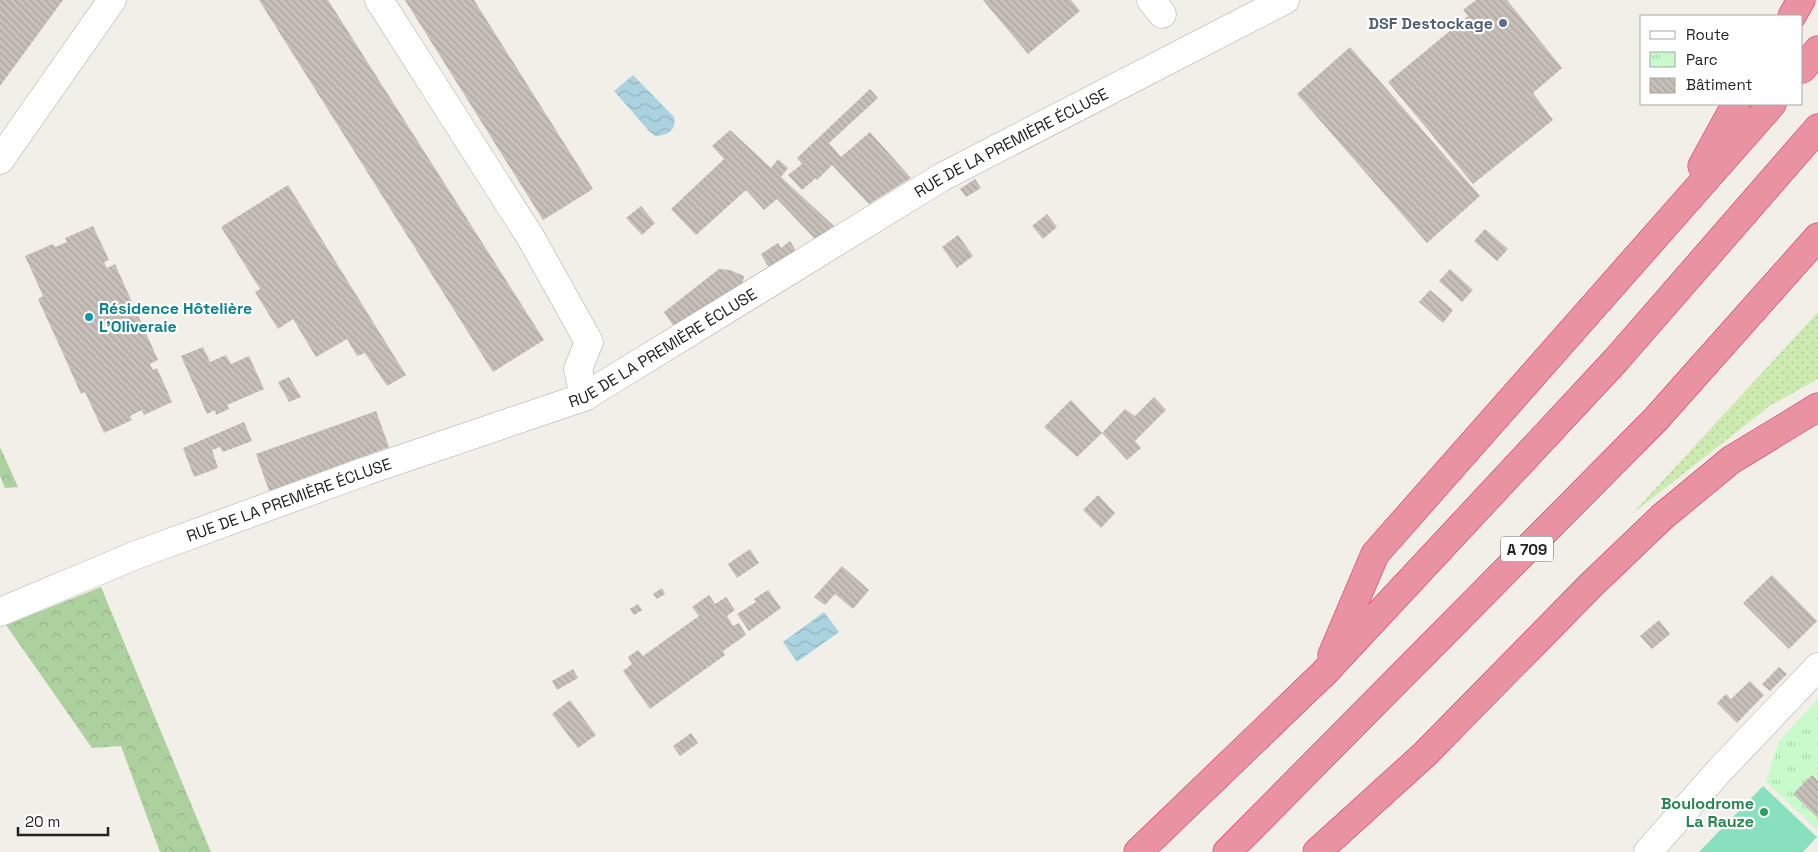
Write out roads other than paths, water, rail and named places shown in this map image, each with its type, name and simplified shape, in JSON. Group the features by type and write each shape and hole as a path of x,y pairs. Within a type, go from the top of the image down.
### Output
{"highway":[{"path":"1793,15 1801,0"},
{"path":"1803,68 1818,50"},
{"path":"1676,211 1735,105"},
{"path":"1325,672 1375,554 1771,105"},
{"path":"1138,852 1325,672 1616,360 1818,128"},
{"name":"A 709","path":"1227,852 1655,420 1818,237"},
{"path":"1317,852 1425,754 1590,586 1662,518 1731,460 1818,408"}],"street":[{"path":"0,160 112,0"},
{"path":"379,0 531,238 589,342 578,369 584,397"},
{"name":"RUE DE LA PREMIÈRE ÉCLUSE","path":"0,612 145,552 366,472 584,397 942,177 1285,0"},
{"path":"1648,852 1719,771 1818,667"}],"water":[{"path":"633,75 674,117 674,125 667,133 655,136 614,91"},
{"path":"824,612 839,632 797,662 783,642"}],"place":[{"name":"DSF Destockage","path":"1503,23"},
{"name":"Résidence Hôtelière L'Oliveraie","path":"89,317"},
{"name":"Boulodrome La Rauze","path":"1764,812"}]}
